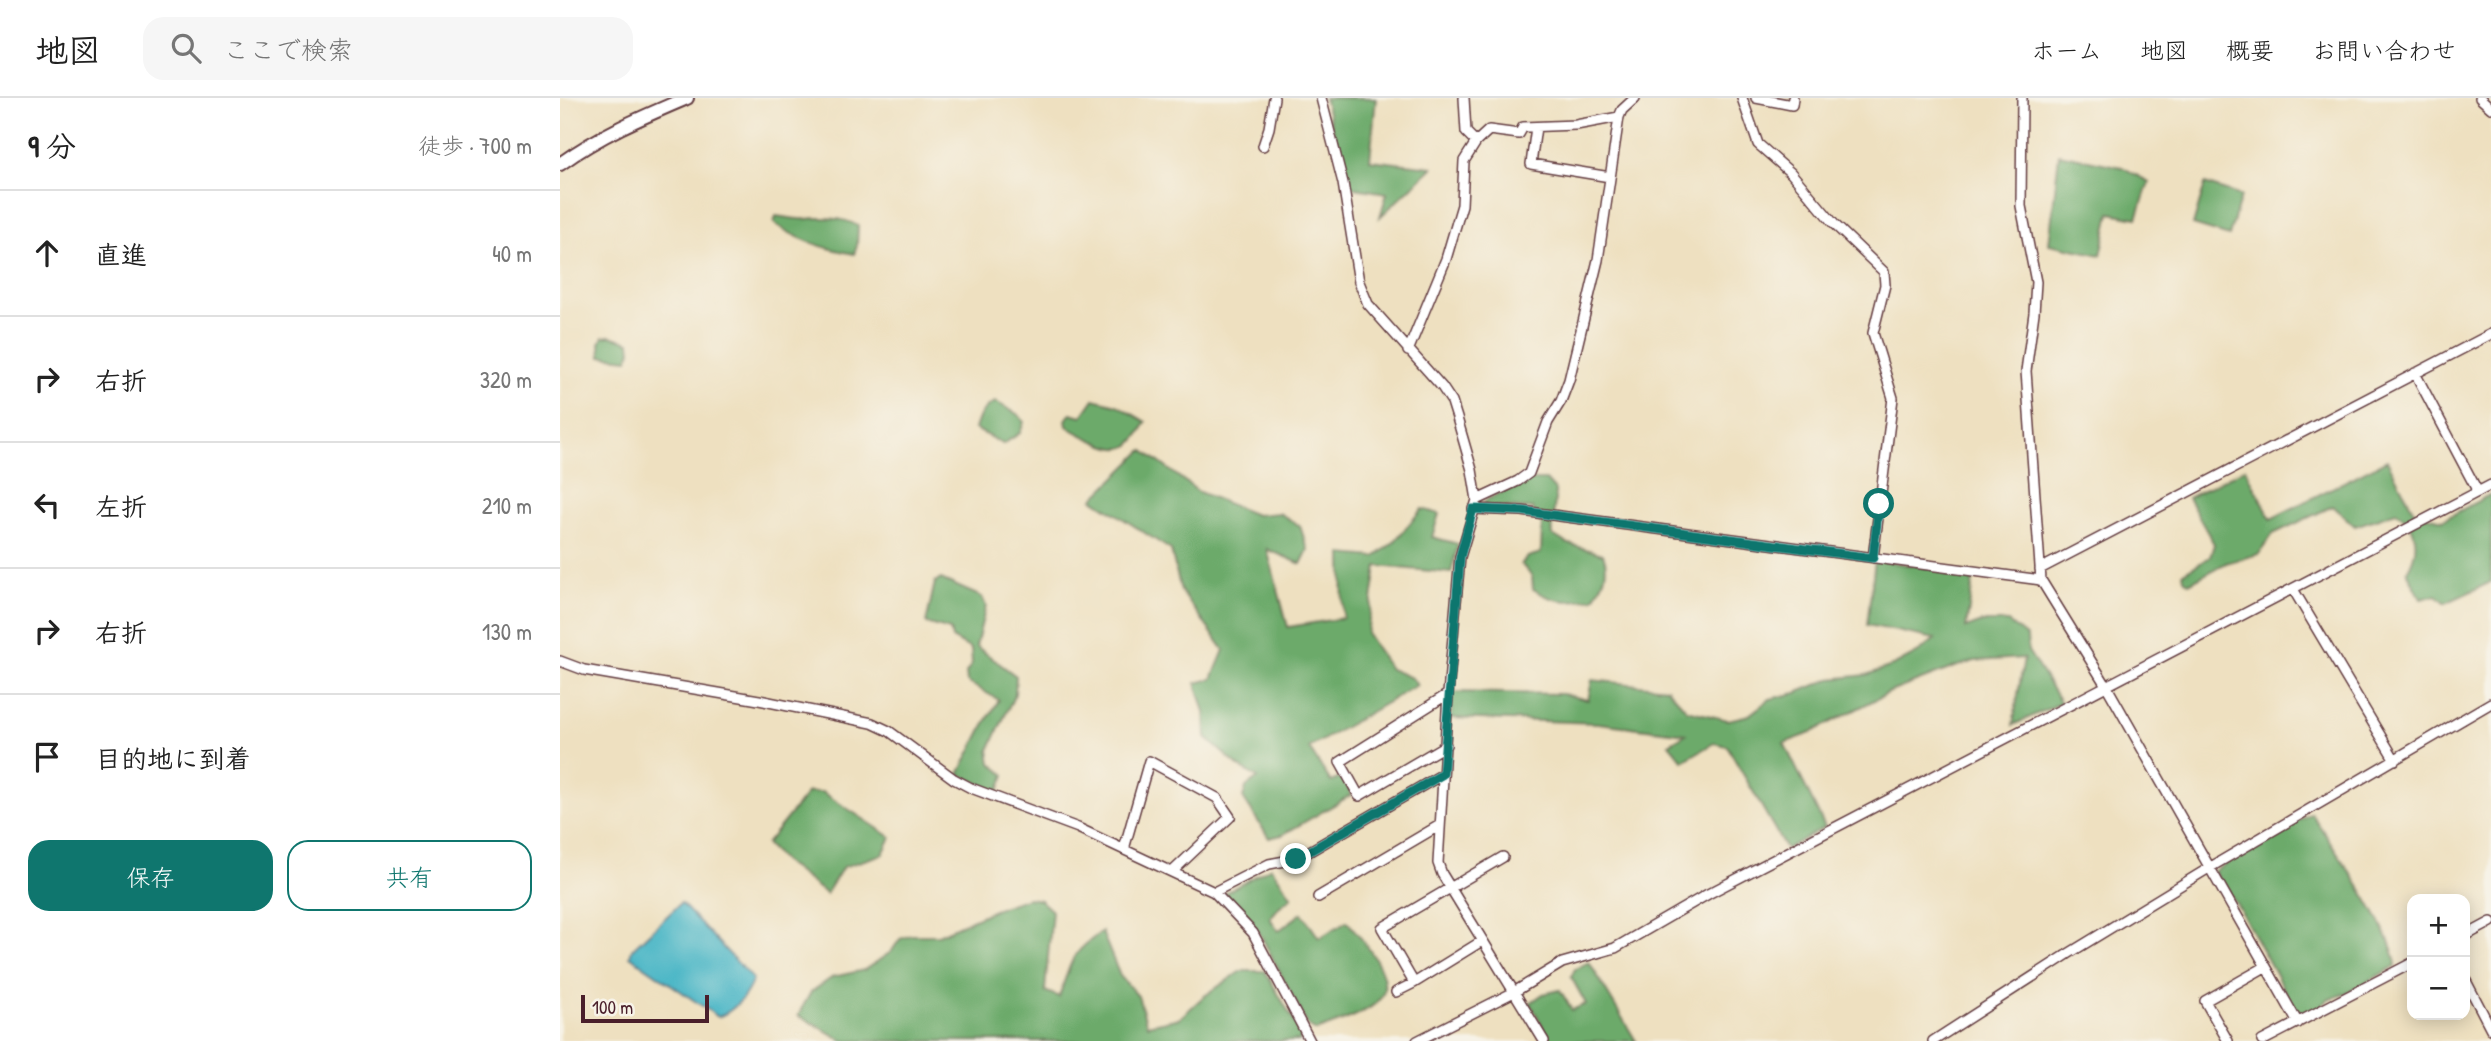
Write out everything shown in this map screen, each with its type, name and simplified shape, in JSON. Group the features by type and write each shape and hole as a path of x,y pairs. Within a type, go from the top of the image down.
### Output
{"main road":[{"path":"560,164 592,141 687,98"}],"street":[{"path":"1263,146 1274,98"},
{"path":"1321,98 1343,184 1359,282 1368,304 1442,387 1452,402 1472,470 1475,505 1460,557 1448,694 1438,863 1449,887 1544,1041"},
{"path":"1464,98 1466,132 1476,142"},
{"path":"1475,505 1529,473 1548,422 1561,401 1569,380 1598,260 1619,117 1622,110 1635,98"},
{"path":"1742,98 1758,144 1803,185 1834,224 1884,272 1885,285 1873,333 1893,398 1873,558"},
{"path":"1756,98 1792,105 1793,98"},
{"path":"2022,98 2021,206 2036,282 2026,371 2041,580 2106,687 2298,1023"},
{"path":"2480,98 2491,108"},
{"path":"1408,351 1420,317 1443,269 1460,212 1464,161 1476,142 1489,130 1520,134 1523,127 1576,125 1619,117"},
{"path":"1536,127 1531,164 1610,177"},
{"path":"2040,569 2491,334"},
{"path":"2416,373 2478,492"},
{"path":"1417,1041 1514,992 1562,963 1615,948 1709,894 2491,485"},
{"path":"1475,505 2041,580"},
{"path":"2293,589 2395,760"},
{"path":"560,661 584,670 759,700 872,723 889,731 954,779 971,788 1041,813 1214,891 1253,933 1310,1041"},
{"path":"1446,745 1359,796 1340,762 1448,694"},
{"path":"1933,1041 2209,868 2491,703"},
{"path":"1124,849 1149,761 1217,798 1230,817 1172,872"},
{"path":"1214,891 1269,864 1296,859 1443,774"},
{"path":"1318,897 1440,825"},
{"path":"1413,982 1382,928 1503,857"},
{"path":"2470,933 2491,922"},
{"path":"1396,992 1482,941"},
{"path":"2262,1041 2407,966"},
{"path":"2228,1041 2205,1001 2265,967"},
{"path":"2470,989 2491,1029"}],"green space":[{"path":"1324,98 1376,98 1370,160 1433,167 1380,217 1387,193 1348,187"},
{"path":"2059,154 2122,167 2149,182 2137,218 2110,213 2101,255 2049,244"},
{"path":"2205,184 2241,196 2229,236 2193,225"},
{"path":"776,216 799,219 832,218 852,223 858,226 854,254 802,239 774,223"},
{"path":"610,336 630,342 628,359 601,356 600,343 603,337"},
{"path":"1094,399 1117,405 1146,422 1137,438 1127,447 1106,446 1067,426 1066,420 1071,413 1082,416"},
{"path":"996,402 1019,415 1024,422 1020,433 1003,444 975,429 982,412"},
{"path":"1143,450 1199,492 1256,515 1279,513 1300,526 1308,550 1301,564 1267,549 1288,627 1343,618 1342,554 1375,557 1394,542 1422,509 1439,514 1432,537 1458,544 1451,573 1377,566 1367,634 1390,669 1412,678 1417,685 1309,748 1331,782 1345,779 1351,795 1282,835 1269,838 1243,798 1246,787 1258,778 1238,766 1206,738 1205,712 1196,683 1212,679 1224,650 1181,591 1171,550 1093,499"},
{"path":"2387,460 2415,513 2443,520 2491,494 2491,582 2446,603 2437,595 2421,599 2407,571 2414,555 2415,538 2404,517 2396,512 2355,526 2333,506 2273,534 2259,554 2226,563 2189,583 2184,579 2183,573 2210,557 2214,544 2188,498 2245,468 2271,519"},
{"path":"1527,480 1546,480 1555,490 1553,535 1566,543 1603,554 1606,566 1604,577 1594,598 1562,601 1533,589 1532,576 1521,564 1528,557 1541,553 1542,524 1533,509 1485,506 1484,501"},
{"path":"1875,560 1974,574 1966,628 1982,622 2008,622 2027,637 2028,651 2061,703 2013,725 2024,658 1975,661 1890,692 1806,735 1784,743 1825,827 1786,849 1727,746 1714,743 1683,761 1669,744 1686,734 1598,723 1451,718 1453,692 1563,694 1588,700 1592,680 1667,688 1687,710 1728,720 1749,715 1770,699 1796,693 1830,679 1866,675 1895,665 1919,652 1935,639 1867,625"},
{"path":"941,579 982,597 986,606 976,646 1016,676 1015,694 989,750 991,763 1005,775 998,792 959,774 999,700 967,682 966,673 972,664 971,649 952,638 950,630 926,623 935,582"},
{"path":"808,792 822,792 891,837 883,854 843,867 826,894 783,861 766,844"},
{"path":"2311,813 2374,911 2393,951 2396,966 2299,1017 2239,908 2214,871"},
{"path":"1271,867 1292,897 1270,918 1278,931 1302,913 1319,938 1347,921 1381,970 1384,991 1374,1005 1316,1031 1308,1026 1259,932 1223,894"},
{"path":"1028,898 1040,900 1052,911 1045,991 1059,997 1073,959 1083,946 1102,932 1120,976 1138,996 1147,1025 1180,1018 1203,997 1241,971 1265,971 1302,1035 1300,1041 844,1041 798,1015 811,992 833,977 864,970 891,952 900,939 911,935 938,935"},
{"path":"1589,962 1636,1041 1551,1041 1530,1003 1543,994 1560,990 1572,1010 1586,1004 1571,977 1575,969"}],"water":[{"path":"681,903 753,979 739,1002 718,1017 630,956 632,949"}],"route":[{"path":"1296,859 1443,774 1460,557 1473,509 1522,511 1873,558 1879,504"}]}
